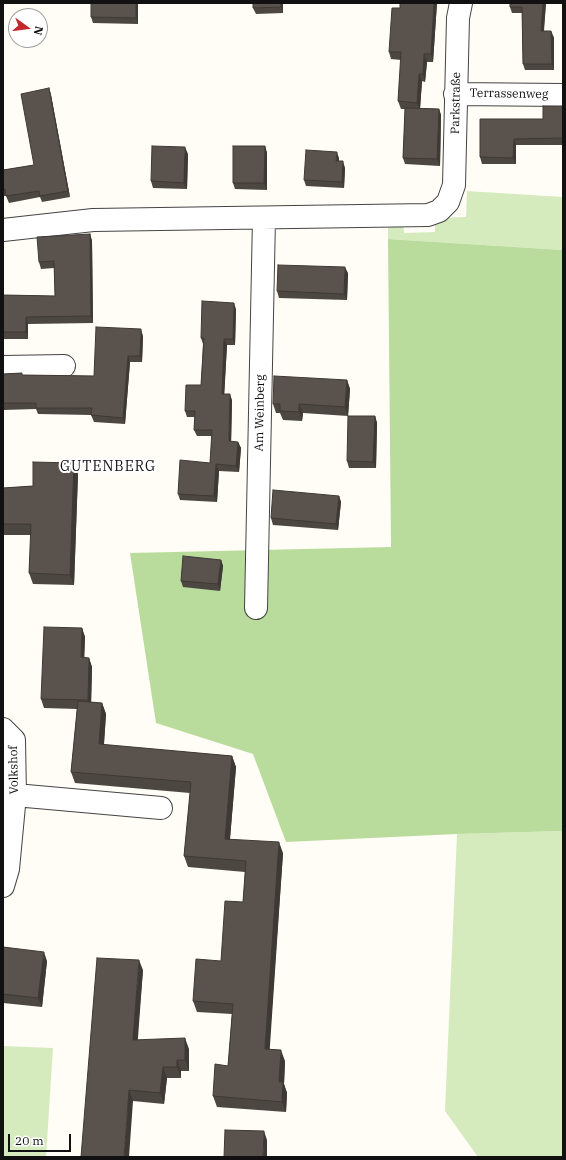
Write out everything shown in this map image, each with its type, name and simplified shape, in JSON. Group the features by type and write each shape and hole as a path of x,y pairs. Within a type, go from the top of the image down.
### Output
{"street":[{"name":"Parkstraße","path":"264,218 428,215 439,211 448,202 454,185 458,18 461,3"},
{"name":"Terrassenweg","path":"456,94 563,95"},
{"path":"3,230 93,220 264,218"},
{"name":"Am Weinberg","path":"256,608 264,218"},
{"path":"3,367 64,366"},
{"name":"Volkshof","path":"3,729 14,740 15,795 8,869 3,886"},
{"path":"15,795 161,808"}],"green space":[{"path":"467,191 563,197 563,250 388,239 388,219 403,219 404,233 435,232 435,218 466,217"},
{"path":"388,239 563,250 563,831 457,834 286,842 253,754 156,723 130,553 391,547"},
{"path":"563,831 563,1157 478,1157 445,1111 457,834"},
{"path":"3,1046 53,1048 46,1157 3,1157"}],"building":[{"path":"91,3 136,3 136,18 91,17"},
{"path":"253,3 281,3 281,7 253,8"},
{"path":"400,3 434,3 431,54 424,54 423,74 419,74 417,103 398,101 401,52 389,52 392,8 400,8"},
{"path":"510,3 543,3 541,31 551,31 552,64 523,64 522,7 510,7"},
{"path":"49,88 68,191 40,196 39,191 6,196 5,189 3,189 3,170 34,165 21,94"},
{"path":"543,106 563,106 563,138 514,139 513,158 480,157 480,119 543,119"},
{"path":"405,108 439,109 437,159 403,158"},
{"path":"152,146 185,147 184,183 151,181"},
{"path":"233,146 265,146 264,183 233,183"},
{"path":"306,150 337,152 336,161 343,161 342,182 304,180"},
{"path":"90,234 91,316 26,317 26,332 3,332 3,295 55,296 54,261 39,262 37,237"},
{"path":"278,265 345,267 344,294 277,291"},
{"path":"202,301 234,303 233,339 224,339 222,394 230,394 229,441 238,442 236,466 216,464 214,496 178,494 180,460 210,463 212,430 194,430 195,411 185,411 186,385 201,385 204,338 201,338"},
{"path":"96,327 141,329 140,356 128,356 123,418 91,415 92,408 36,408 36,403 3,403 3,374 22,373 22,375 94,376"},
{"path":"274,376 347,380 345,407 299,404 299,412 280,411 280,404 273,404"},
{"path":"348,416 375,416 373,462 347,461"},
{"path":"33,462 74,463 70,575 29,573 31,524 3,524 3,488 33,486"},
{"path":"273,490 339,496 336,524 271,518"},
{"path":"183,556 221,560 218,584 181,581"},
{"path":"44,627 82,628 81,657 89,658 88,700 41,699"},
{"path":"78,701 102,703 99,744 232,756 225,839 279,842 265,1049 281,1050 279,1082 283,1082 282,1102 213,1096 215,1064 228,1066 233,1004 193,1001 196,959 221,961 225,901 243,902 246,861 184,856 191,782 71,772"},
{"path":"3,947 44,952 38,998 3,994"},
{"path":"97,958 139,960 133,1040 185,1038 185,1060 177,1060 177,1067 163,1067 160,1093 129,1090 124,1157 81,1157"},
{"path":"225,1130 264,1131 263,1157 224,1157"}],"district":[{"name":"GUTENBERG","path":"108,467"}]}
